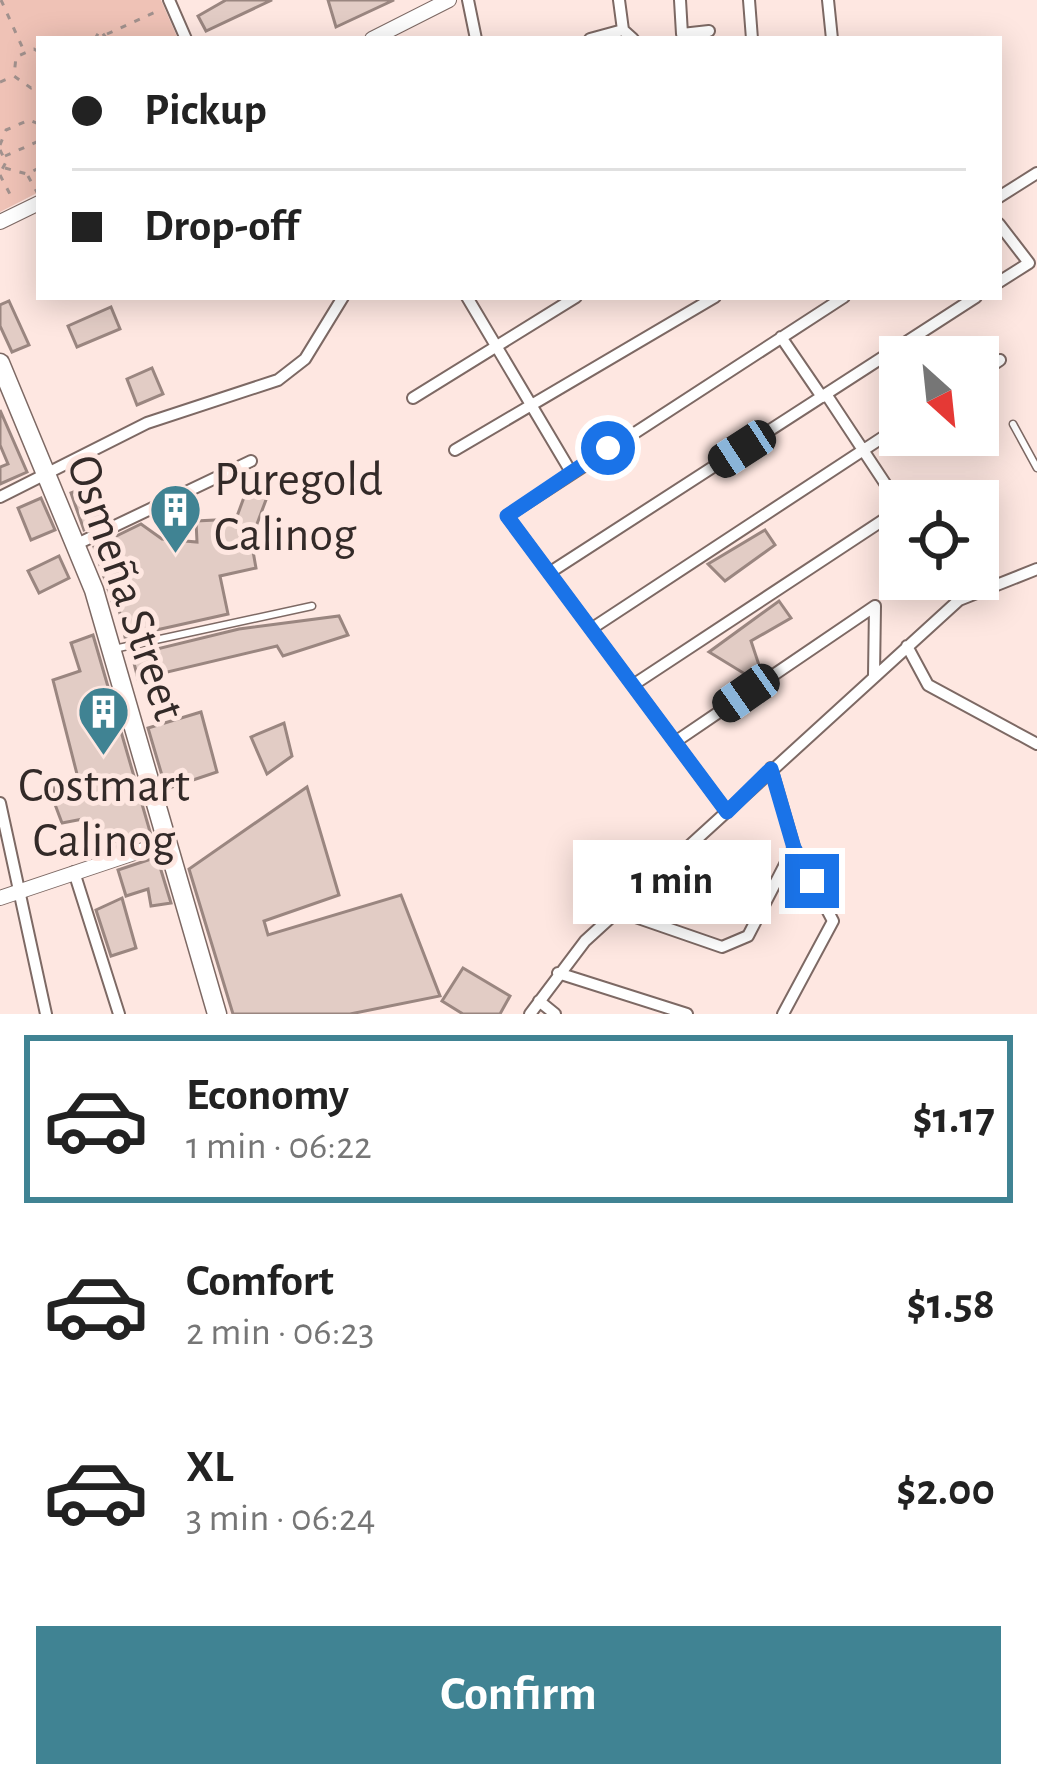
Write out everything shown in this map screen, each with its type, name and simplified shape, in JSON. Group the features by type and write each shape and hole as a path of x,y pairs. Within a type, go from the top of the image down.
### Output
{"main road":[{"name":"Osmeña Street","path":"0,364 75,545 111,650 217,1014"}],"street":[{"path":"378,36 449,0"},
{"path":"468,0 475,36"},
{"path":"619,0 628,35"},
{"path":"680,0 682,34 710,31"},
{"path":"749,0 752,36"},
{"path":"828,0 832,36"},
{"path":"170,2 185,36"},
{"path":"1002,194 1037,172"},
{"path":"0,222 36,202"},
{"path":"1002,228 1029,263 1002,280"},
{"path":"0,497 148,423 253,391 292,372 341,300"},
{"path":"469,300 572,472"},
{"path":"412,398 571,300"},
{"path":"455,450 710,300"},
{"path":"727,812 507,516 839,300"},
{"path":"549,573 971,300"},
{"path":"781,338 883,480"},
{"path":"591,629 879,440"},
{"path":"75,545 251,460"},
{"path":"633,686 879,522"},
{"path":"530,1014 559,974 619,911 959,600 1037,569"},
{"path":"675,742 875,606 874,675"},
{"path":"907,646 928,685 1037,744"},
{"path":"771,769 794,848 833,921 783,1014"},
{"path":"0,803 46,1014"},
{"path":"0,898 166,842"},
{"path":"619,911 722,947 736,944 748,936 794,848"},
{"path":"74,872 119,1014"},
{"path":"559,974 687,1014"},
{"path":"539,1001 555,1014"}],"lane":[{"path":"1013,424 1037,469"},
{"path":"111,650 312,606"}],"path":[{"path":"2,0 25,53"},
{"path":"109,36 170,2"},
{"path":"14,76 16,57 36,52"},
{"path":"0,82 14,76"},
{"path":"14,76 31,88 36,86"},
{"path":"20,212 2,172 5,156 0,147 6,130 36,116"},
{"path":"28,120 36,123"},
{"path":"5,156 36,142"},
{"path":"2,172 27,174 36,170"},
{"path":"27,174 36,194"}],"shaded area":[{"path":"0,0 161,0 177,36 36,36 36,194 0,212"}],"building":[{"path":"226,0 272,0 206,31 198,16"},
{"path":"328,0 394,0 336,27"},
{"path":"9,301 29,345 12,352 0,326 0,305"},
{"path":"111,307 120,329 77,347 68,326"},
{"path":"152,368 163,394 137,405 127,379"},
{"path":"0,410 27,472 0,484 0,467 8,464 0,445"},
{"path":"250,481 270,489 251,540 256,568 220,576 228,614 125,637 117,600 112,601 94,547 141,524 162,539 197,542 196,521 236,519"},
{"path":"92,485 105,520 84,530 71,493"},
{"path":"41,498 55,530 31,540 18,508"},
{"path":"765,530 775,545 725,581 708,564"},
{"path":"59,556 69,578 39,593 28,571"},
{"path":"779,601 791,618 751,641 761,671 745,674 709,652"},
{"path":"339,616 348,635 283,656 277,646 138,679 132,655 239,629"},
{"name":"Costmart Calinog","path":"93,635 151,835 97,854 88,818 62,823 53,799 55,786 79,782 53,680 80,671 71,643"},
{"path":"201,712 217,772 166,789 148,728"},
{"path":"284,723 292,756 267,774 251,737"},
{"path":"307,787 339,895 264,921 268,935 401,895 440,996 350,1014 233,1014 189,869"},
{"path":"157,857 171,903 151,906 148,889 126,896 118,870"},
{"path":"122,898 136,948 111,956 96,910"},
{"path":"463,968 510,996 500,1014 463,1014 442,1001"}],"place":[{"name":"Puregold Calinog","path":"175,555"},
{"name":"Costmart Calinog","path":"104,757"}],"route":[{"path":"608,448 507,516 727,812 771,769 794,848 812,881"}]}
